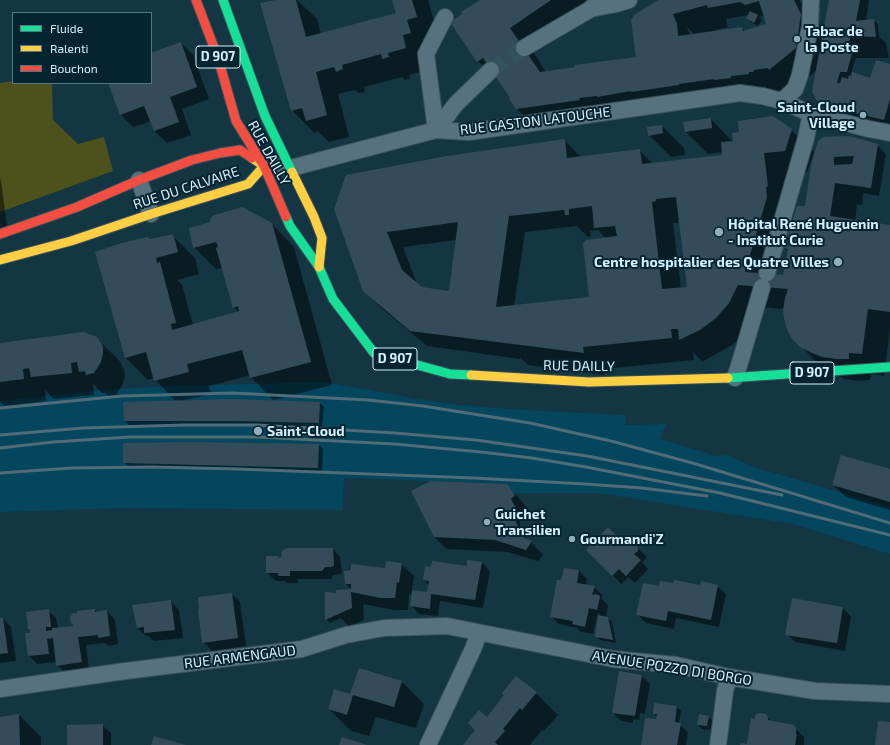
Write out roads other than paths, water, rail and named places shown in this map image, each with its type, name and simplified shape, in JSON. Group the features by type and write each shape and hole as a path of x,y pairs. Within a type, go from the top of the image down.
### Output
{"main road":[{"name":"RUE DAILLY","path":"196,0 218,58 236,121 264,166 290,226 319,267 333,299 374,353 450,374 588,382 735,378 890,367"},
{"name":"RUE DAILLY","path":"223,0 265,116 314,217 322,238 319,267"},
{"name":"RUE DU CALVAIRE","path":"0,234 77,206 192,160 240,150 264,166 248,184 150,214 71,241 0,260"}],"street":[{"path":"524,48 595,5 616,4 629,0"},
{"path":"782,101 794,89 800,75 810,27 811,0"},
{"path":"436,130 426,54 445,17"},
{"path":"436,130 456,104 491,70"},
{"name":"RUE GASTON LATOUCHE","path":"264,166 291,168 436,130 469,132 740,93 782,101 811,114 890,133"},
{"path":"735,378 806,138 811,114"},
{"path":"139,180 150,214"},
{"name":"RUE ARMENGAUD","path":"0,689 118,672 302,649 346,635 384,628 447,626 479,633"},
{"path":"428,745 473,650 479,633"},
{"name":"AVENUE POZZO DI BORGO","path":"479,633 613,659 676,665 729,677 815,691 890,694"},
{"path":"718,745 725,691 729,677"}],"tunnel":[{"path":"491,70 524,48"}],"railway":[{"path":"0,408 122,396 233,393 368,400 423,406 530,423 611,441 696,464 890,523"},
{"path":"0,435 83,428 184,425 257,425 395,433 476,440 587,456 782,495"},
{"path":"0,448 53,442 130,437 258,437 394,444 481,452 532,458 586,467 720,493 890,535"},
{"path":"0,473 72,468 152,467 238,469 474,478 585,484 642,488 707,496"}],"place":[{"name":"Tabac de la Poste","path":"797,39"},
{"name":"Saint-Cloud Village","path":"863,115"},
{"name":"Hôpital René Huguenin - Institut Curie","path":"719,232"},
{"name":"Centre hospitalier des Quatre Villes","path":"838,262"},
{"name":"Saint-Cloud","path":"258,431"},
{"name":"Guichet Transilien","path":"487,522"},
{"name":"Gourmandi'Z","path":"572,539"}]}
